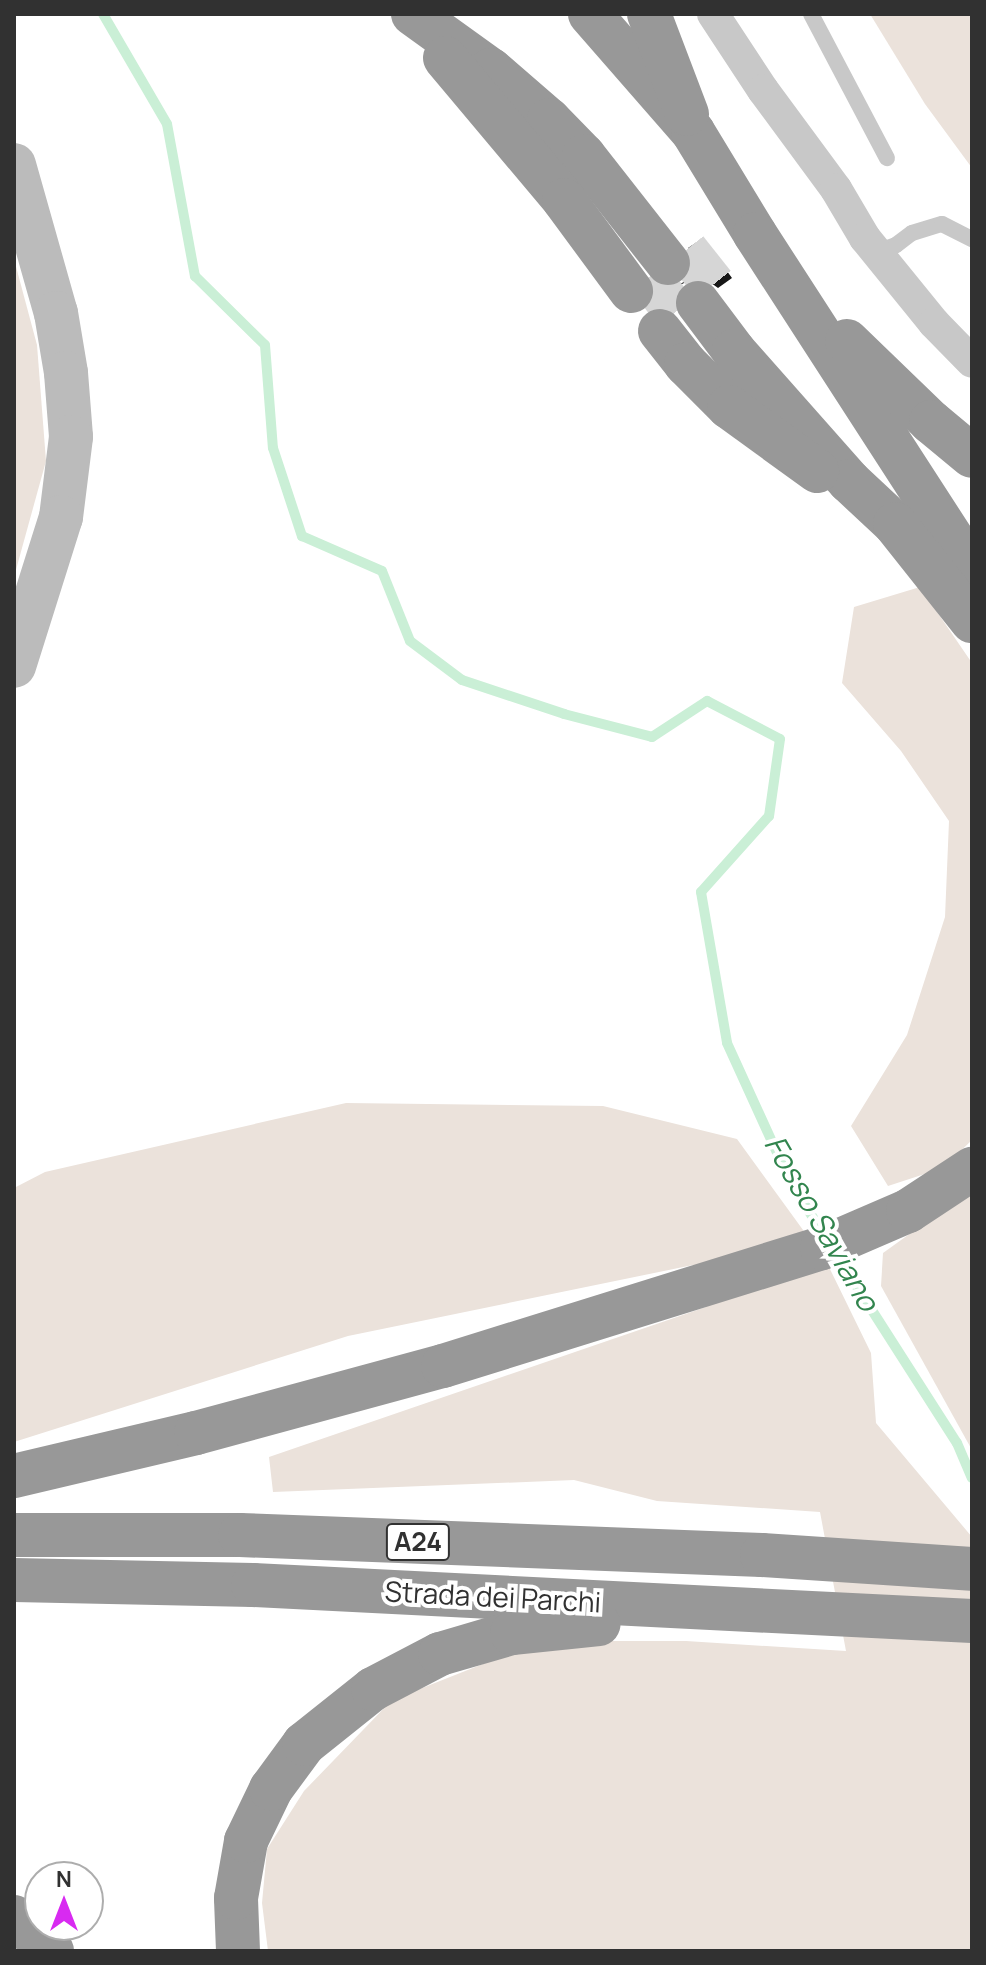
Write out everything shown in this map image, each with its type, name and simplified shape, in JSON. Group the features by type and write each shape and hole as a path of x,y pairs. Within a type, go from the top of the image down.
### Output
{"highway":[{"path":"590,14 693,132 755,234 972,569"},
{"path":"649,14 693,132"},
{"path":"414,17 499,59 568,105 614,156 658,270 564,200 414,17"},
{"path":"755,234 876,372 972,456"},
{"path":"688,310 734,351 849,481 972,600"},
{"path":"688,310 686,364 742,418 895,524"},
{"path":"688,310 785,385 972,621"},
{"path":"14,1476 282,1411 458,1362 689,1290 853,1237 960,1178"},
{"name":"Strada dei Parchi","path":"14,1535 240,1535 822,1558 972,1569"},
{"name":"Strada dei Parchi","path":"14,1580 253,1585 972,1621"},
{"path":"238,1951 235,1919 241,1859 261,1806 304,1744 354,1702 396,1675 461,1646 544,1628 821,1612"},
{"path":"14,1917 52,1951"}],"main road":[{"path":"14,165 56,313 71,437 61,517 14,666"}],"street":[{"path":"713,14 763,90 836,189 876,252 934,323 972,362"}],"lane":[{"path":"811,14 887,158"},
{"path":"876,252 896,245 912,233 942,224 972,239"}],"shaded area":[{"path":"870,14 972,14 972,168 925,104"},
{"path":"14,259 37,345 46,461 14,577"},
{"path":"920,587 972,663 972,1140 943,1168 888,1186 851,1126 907,1035 945,917 949,821 901,751 842,683 854,607"},
{"path":"346,1103 603,1106 737,1139 827,1263 871,1353 876,1423 972,1537 972,1951 268,1951 262,1903 267,1849 304,1791 392,1700 541,1641 686,1641 846,1651 820,1512 657,1501 574,1480 273,1492 269,1457 706,1307 693,1265 348,1336 14,1442 14,1188 45,1172"},
{"path":"972,1189 972,1450 881,1286 883,1253"}],"building":[{"path":"703,238 732,278 718,288 707,280 694,278 675,292 676,312 657,306 647,310 654,300 654,283 671,288 684,282 691,272 693,260 688,248"}],"waterway":[{"name":"Fosso Saviano","path":"103,14 167,124 195,276 265,345 273,448 302,536 382,571 410,641 462,680 564,714 652,737 707,701 780,739 769,816 701,892 727,1043 789,1179 825,1237"},
{"name":"Fosso Saviano","path":"836,1254 957,1443 972,1478"}],"tunnel":[{"path":"686,250 717,289"},
{"path":"649,277 679,317"}]}
